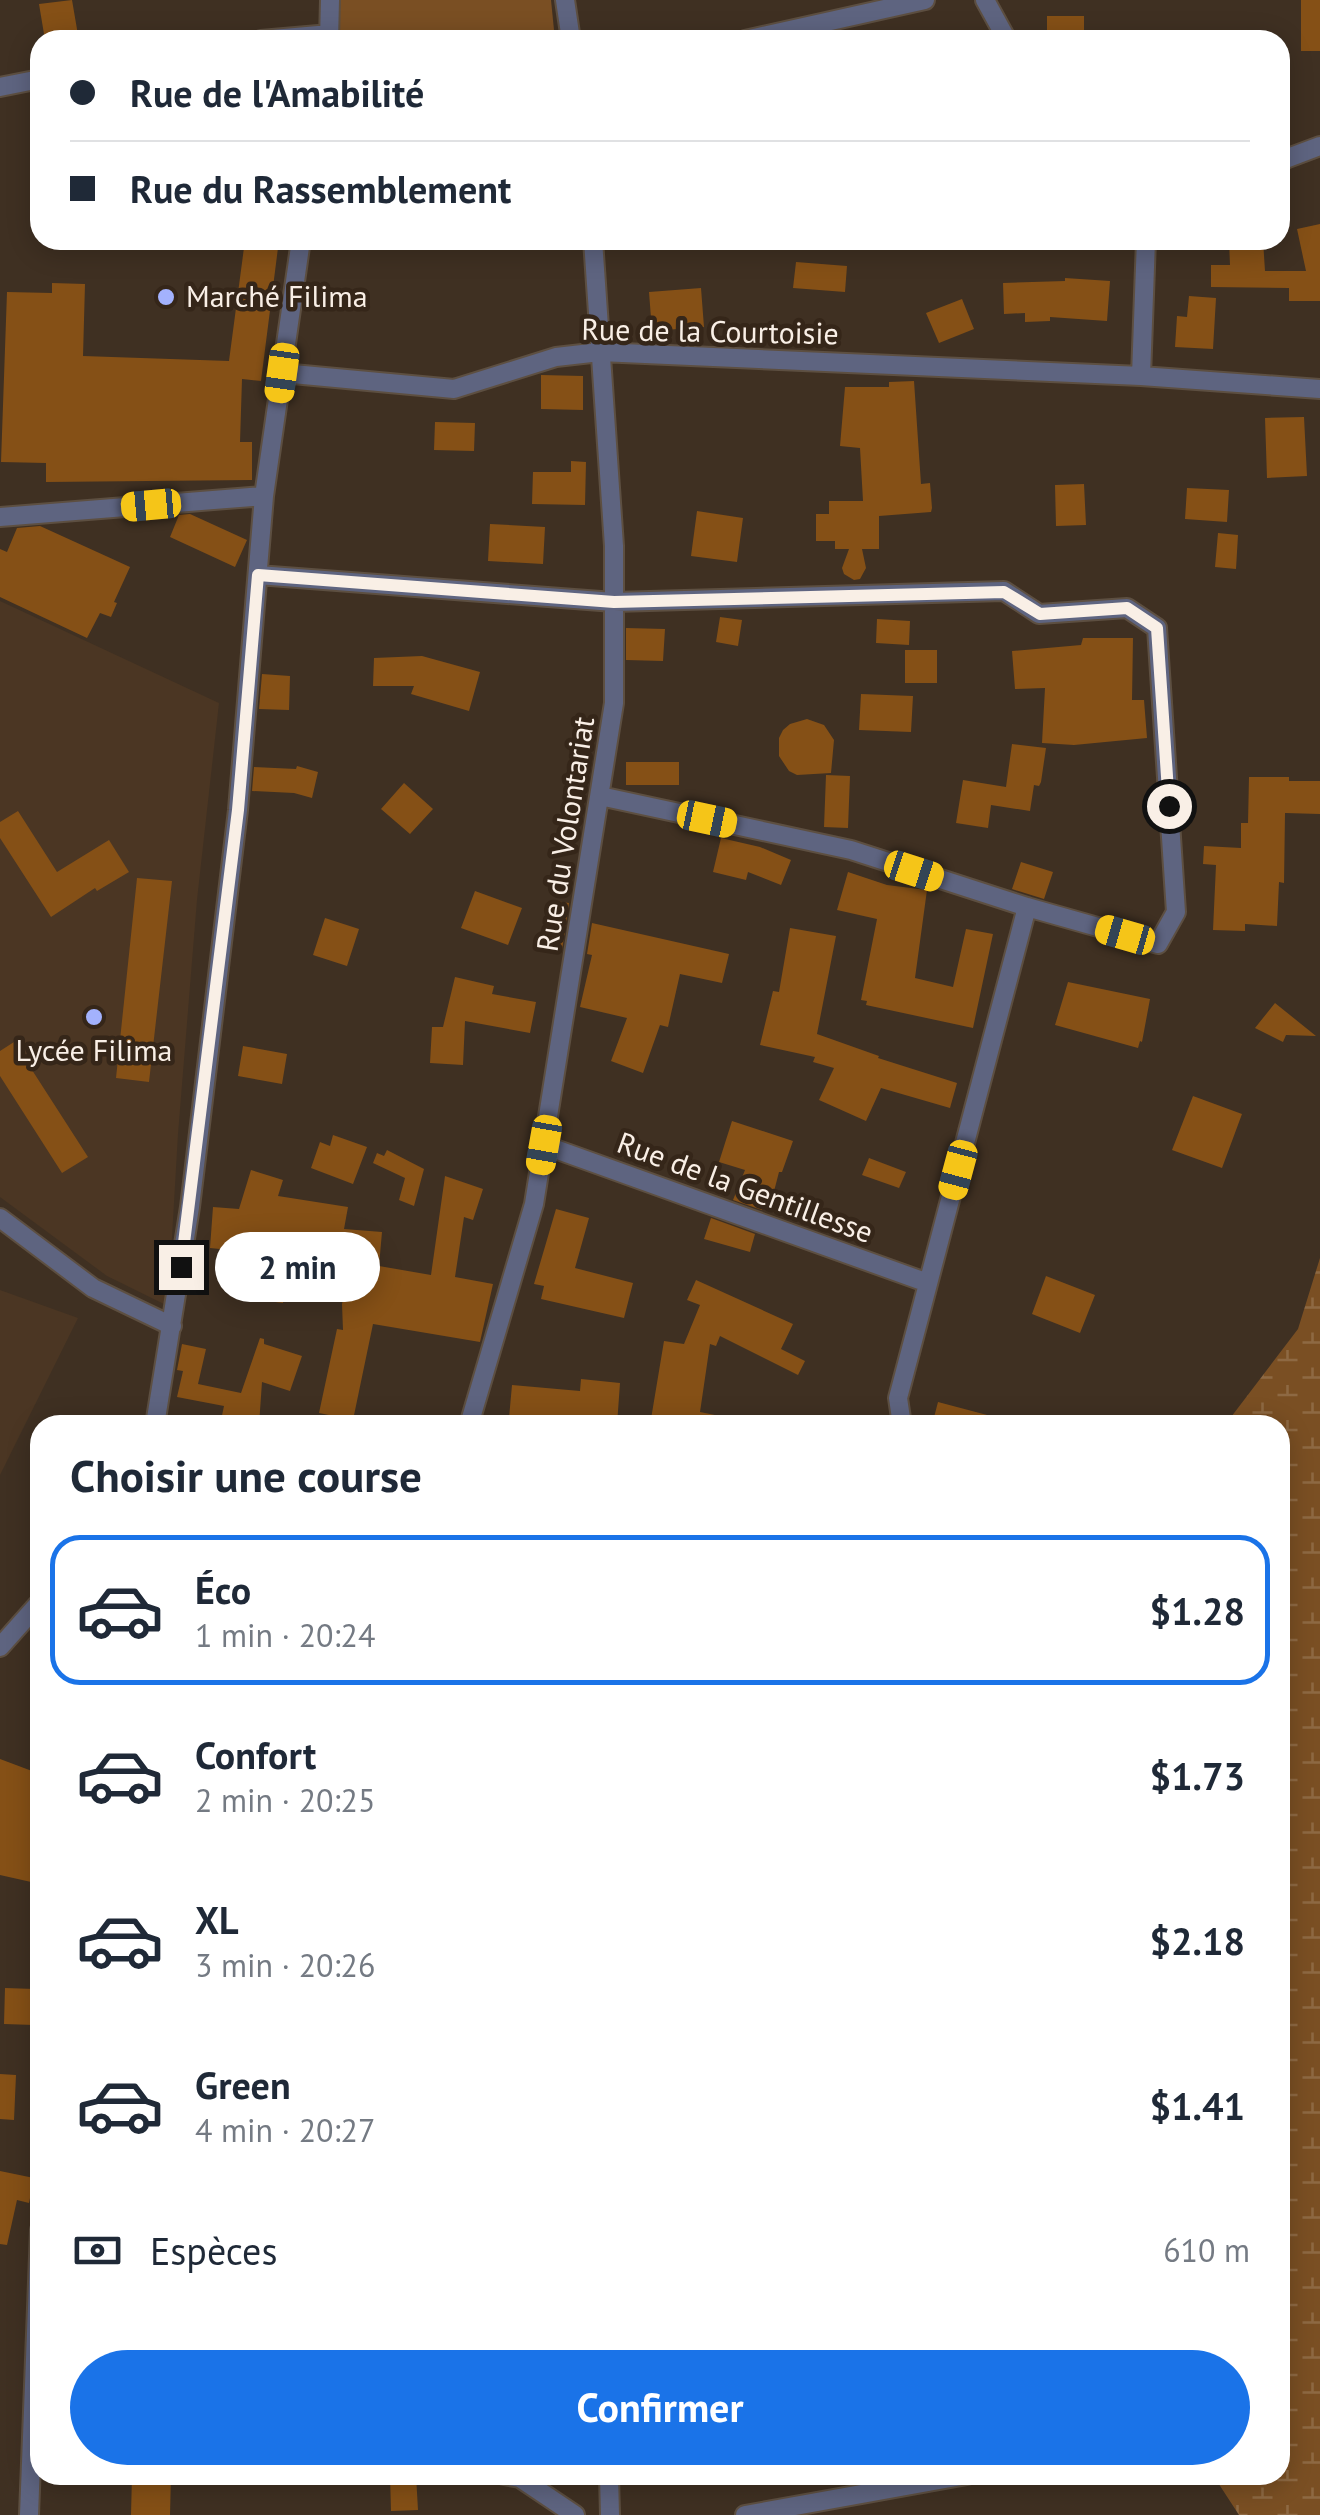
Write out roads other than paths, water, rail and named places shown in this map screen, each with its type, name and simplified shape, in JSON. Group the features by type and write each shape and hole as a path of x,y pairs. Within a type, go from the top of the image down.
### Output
{"street":[{"path":"329,30 330,0"},
{"path":"565,0 570,30"},
{"path":"790,30 925,0"},
{"path":"985,0 1002,30"},
{"path":"0,88 30,81"},
{"path":"1290,157 1320,146"},
{"path":"157,1415 172,1326 238,810 264,496 299,250"},
{"name":"Rue du Volontariat","path":"472,1415 534,1204 614,703 614,546 594,250"},
{"path":"1142,376 1146,250"},
{"name":"Rue de la Courtoisie","path":"282,373 454,389 556,357 600,352 1142,376 1320,389"},
{"path":"0,517 264,496"},
{"path":"258,575 614,602 1004,592 1040,614 1127,608 1157,628 1176,912 1158,944 851,850 600,796"},
{"path":"901,1415 898,1398 1028,907"},
{"name":"Rue de la Gentillesse","path":"544,1145 928,1283"},
{"path":"0,1218 93,1288 172,1326"},
{"path":"0,1647 30,1613"},
{"path":"29,2515 31,2485"},
{"path":"530,2485 574,2515"},
{"path":"609,2485 610,2515"},
{"path":"744,2515 858,2485"}],"place":[{"name":"Marché Filima","path":"166,297"},
{"name":"Lycée Filima","path":"94,1017"}]}
